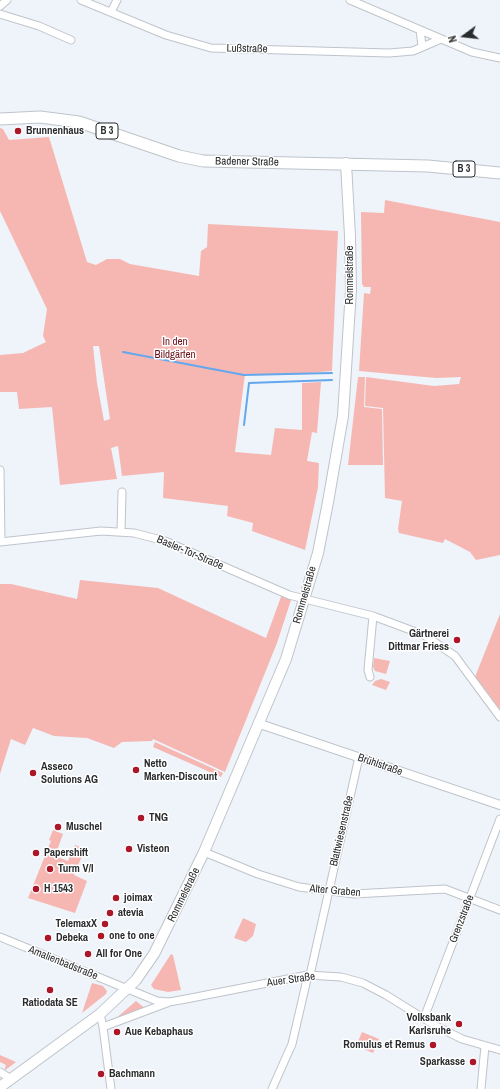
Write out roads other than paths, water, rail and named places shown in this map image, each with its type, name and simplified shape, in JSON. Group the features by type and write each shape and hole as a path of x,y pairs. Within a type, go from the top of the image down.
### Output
{"main road":[{"name":"Badener Straße","path":"1,120 40,117 79,122 179,156 203,161 434,166 500,173"},
{"name":"Rommelstraße","path":"126,990 136,980 154,954 204,852 260,724 286,659 318,553 343,416 350,290 350,236 346,164"},
{"path":"0,1087 100,1014 126,990"}],"street":[{"path":"0,6 8,0"},
{"name":"Lußstraße","path":"81,0 166,35 210,48 389,53 413,51 441,39"},
{"path":"111,12 117,0"},
{"path":"350,0 472,52 500,58"},
{"path":"0,14 39,26 71,40"},
{"path":"420,30 422,46"},
{"path":"0,470 1,542"},
{"path":"121,532 122,492"},
{"name":"Basler-Tor-Straße","path":"1,542 90,531 121,532 144,535 165,542 304,600 373,616 424,635 455,656 500,717"},
{"path":"370,676 368,670 373,616"},
{"name":"Brühlstraße","path":"260,724 500,805"},
{"name":"Blattwiesenstraße","path":"272,1089 292,1044 329,892 359,758"},
{"name":"Grenzstraße","path":"424,1018 500,819"},
{"name":"Alter Graben","path":"204,852 258,874 299,887 354,894 445,889 500,910"},
{"name":"Amalienbadstraße","path":"0,937 126,990"},
{"name":"Auer Straße","path":"103,1027 169,1002 309,975 341,977 363,983 449,1033 500,1050"},
{"name":"Auer Straße","path":"126,990 157,1001 169,1002"},
{"path":"100,1014 111,1089"},
{"path":"481,1089 485,1046"},
{"path":"0,1072 11,1078"}],"waterway":[{"path":"123,352 244,375 332,373"},
{"path":"244,425 249,383 332,380"}],"place":[{"name":"Brunnenhaus","path":"18,131"},
{"name":"Gärtnerei Dittmar Friess","path":"457,640"},
{"name":"Netto Marken-Discount","path":"136,770"},
{"name":"Asseco Solutions AG","path":"33,773"},
{"name":"TNG","path":"141,818"},
{"name":"Muschel","path":"58,827"},
{"name":"Visteon","path":"129,849"},
{"name":"Papershift","path":"36,853"},
{"name":"Turm V/I","path":"50,869"},
{"name":"H 1543","path":"36,889"},
{"name":"joimax","path":"116,898"},
{"name":"atevia","path":"110,913"},
{"name":"TelemaxX","path":"105,924"},
{"name":"one to one","path":"101,936"},
{"name":"Debeka","path":"48,938"},
{"name":"All for One","path":"88,954"},
{"name":"Ratiodata SE","path":"50,990"},
{"name":"Volksbank Karlsruhe","path":"459,1024"},
{"name":"Aue Kebaphaus","path":"117,1032"},
{"name":"Romulus et Remus","path":"433,1045"},
{"name":"Sparkasse","path":"473,1062"},
{"name":"Bachmann","path":"101,1074"}],"park label":[{"name":"In den Bildgärten","path":"175,348"}]}
